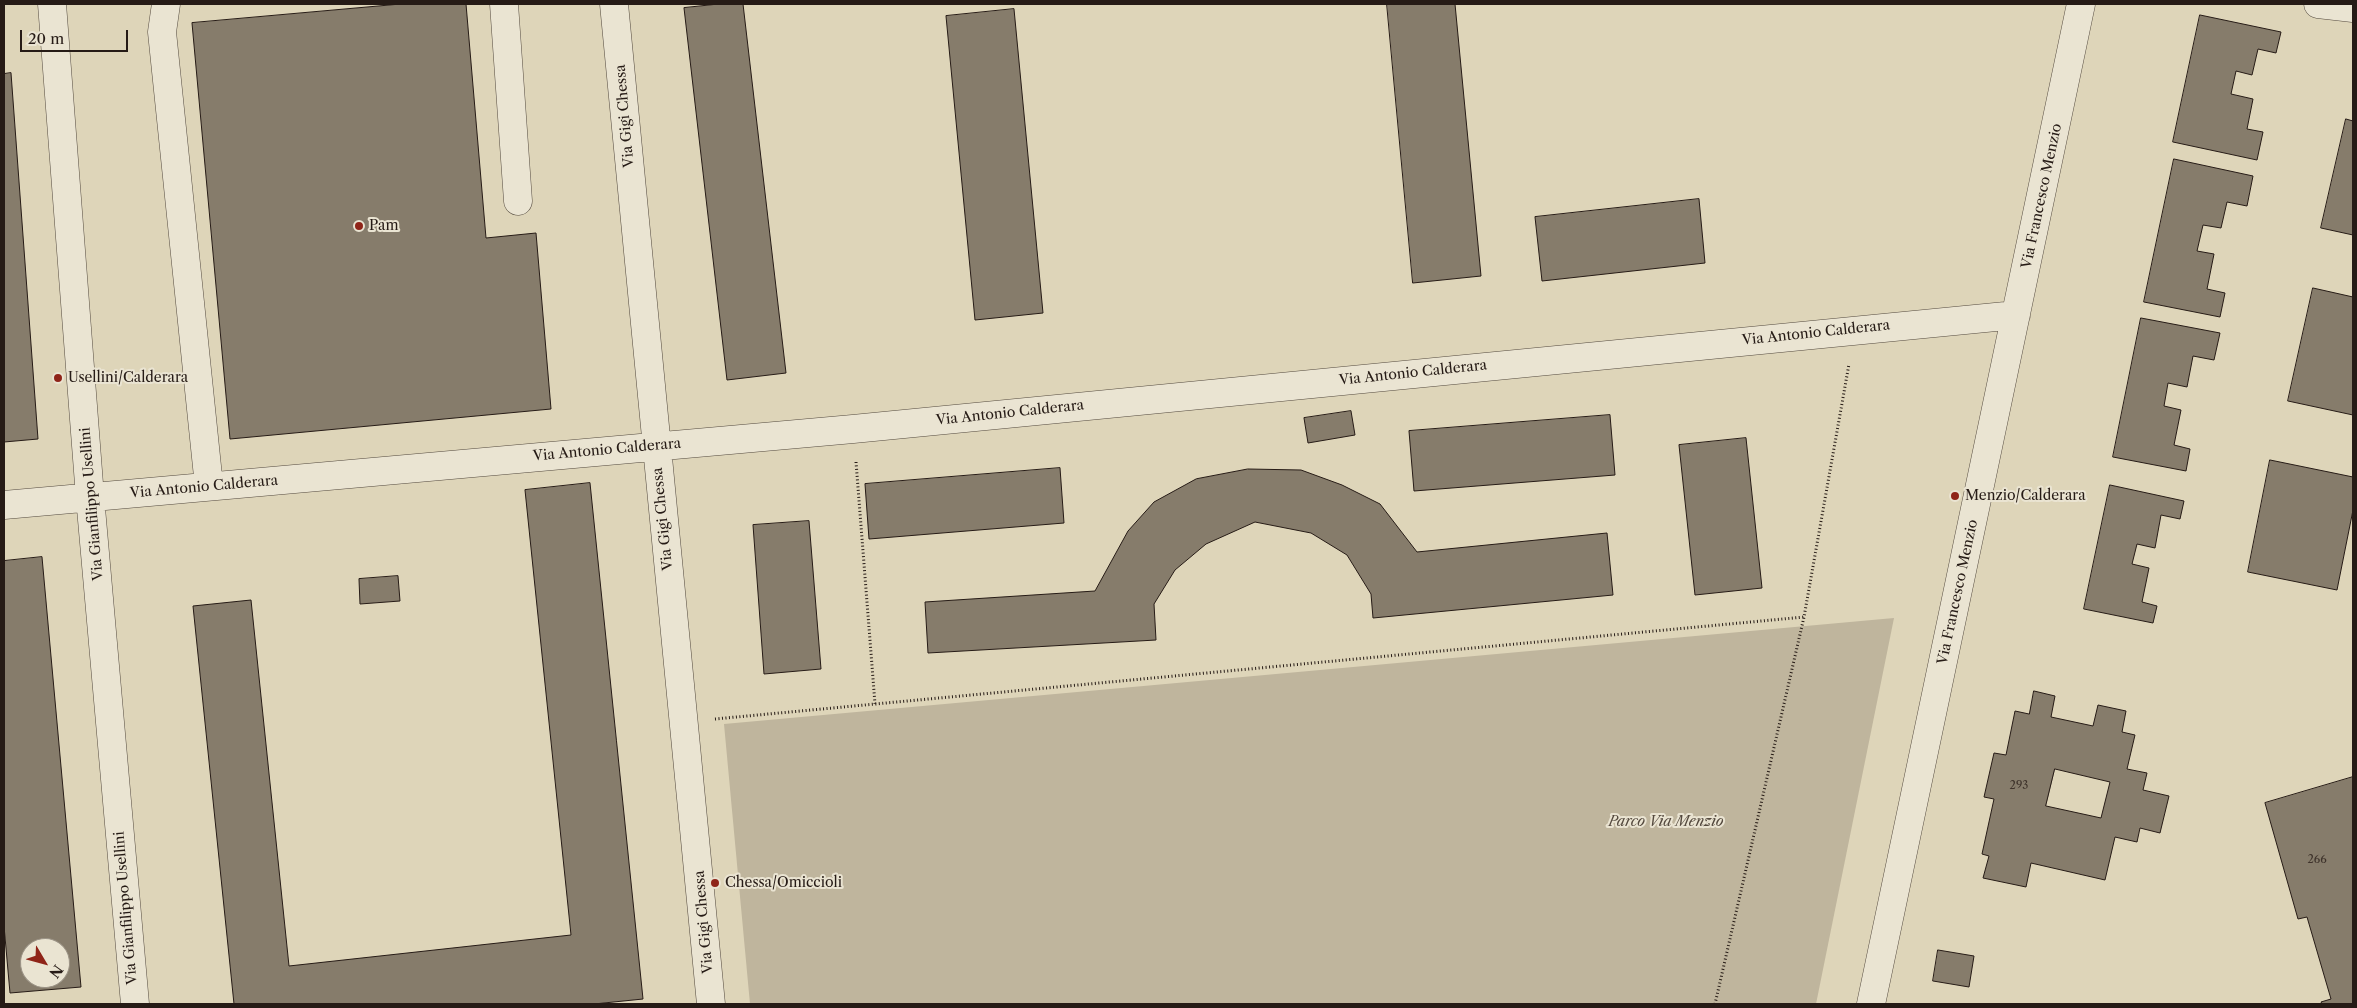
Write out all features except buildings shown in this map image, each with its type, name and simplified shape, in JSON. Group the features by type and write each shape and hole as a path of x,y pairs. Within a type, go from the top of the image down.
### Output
{"street":[{"name":"Via Gianfilippo Usellini","path":"52,4 90,497 135,1004"},
{"path":"166,4 162,32 209,486"},
{"path":"504,4 518,201"},
{"name":"Via Gigi Chessa","path":"614,4 711,1004"},
{"name":"Via Francesco Menzio","path":"1871,1004 2081,4 2098,4"},
{"path":"2318,4 2353,8"},
{"name":"Via Antonio Calderara","path":"4,505 656,445 853,429 1855,329 2016,315"}],"path":[{"path":"1715,1004 1804,617 1855,329"},
{"path":"853,429 875,704"},
{"path":"685,722 1804,617"}],"green space":[{"name":"Parco Via Menzio","path":"1894,618 1816,1004 750,1004 724,724"}],"place":[{"name":"Pam","path":"359,226"},
{"name":"Usellini/Calderara","path":"58,378"},
{"name":"Menzio/Calderara","path":"1955,496"},
{"name":"Chessa/Omiccioli","path":"715,883"}]}
